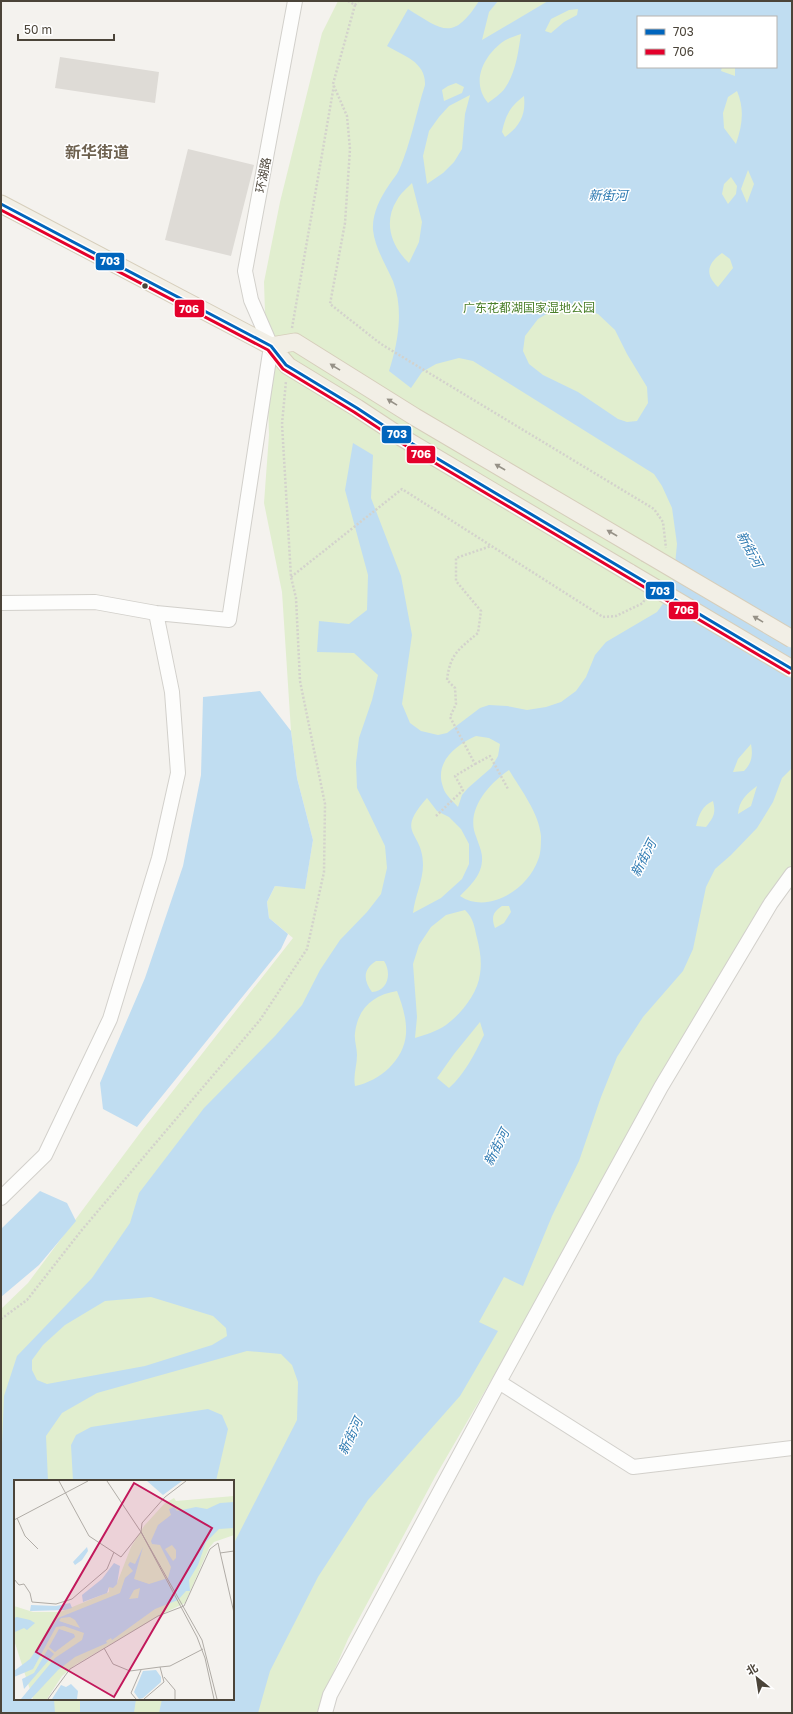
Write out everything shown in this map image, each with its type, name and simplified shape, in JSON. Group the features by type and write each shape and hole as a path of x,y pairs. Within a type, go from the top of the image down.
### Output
{"main road":[{"path":"1,204 271,346 286,365 402,437 792,669"},
{"path":"271,346 295,342 415,417 792,639"}],"street":[{"name":"环湖路","path":"271,346 251,300 245,271 296,1"},
{"path":"1,603 95,602 156,613 229,620 271,346"},
{"path":"1,1198 45,1155 110,1019 159,858 178,774 172,692 156,613"},
{"path":"325,1713 330,1695 499,1382 661,1088 772,902 792,874"},
{"path":"499,1382 633,1467 792,1448"}],"path":[{"path":"348,1 355,5"},
{"path":"358,1 355,5 333,84 348,116 350,149 345,223 330,304 381,344 445,383"},
{"path":"1,1319 27,1300 81,1231 260,1020 307,949 324,872 324,804 300,681 296,598 291,577 390,499"},
{"path":"475,764 450,717 456,704 455,688 447,680 449,665 457,651 478,633 482,611 456,581 456,558 491,546"},
{"path":"436,816 463,790 455,776 490,756 508,789"}],"green space":[{"name":"广东花都湖国家湿地公园","path":"338,1 792,1 792,864 787,870 435,1477 348,1639 317,1713 1,1713 1,1309 28,1283 143,1129 293,938 269,918 267,902 275,886 305,888 313,840 297,778 291,731 282,592 264,503 269,435 264,282 280,202 322,33"}],"water":[{"name":"新街河","path":"479,1 498,1 489,12 482,40 548,1 792,1 792,768 782,778 773,802 757,828 715,869 706,887 693,949 683,971 643,1017 617,1057 601,1097 579,1161 552,1216 523,1286 504,1277 479,1322 498,1331 460,1396 368,1500 318,1577 270,1671 258,1713 159,1713 162,1700 234,1700 234,1543 297,1420 298,1382 292,1365 281,1354 247,1351 97,1393 62,1413 46,1436 48,1480 14,1480 14,1700 54,1700 55,1713 1,1713 1,1468 4,1396 17,1356 92,1278 130,1223 139,1193 204,1108 275,1036 302,1005 320,970 340,940 367,912 381,894 387,868 385,846 357,788 356,763 359,738 372,700 378,675 354,653 317,652 319,621 349,624 367,610 368,575 345,490 353,443 373,455 371,498 401,576 412,635 402,704 410,723 421,731 438,735 447,733 480,708 489,705 507,706 527,710 546,707 561,702 576,691 586,677 595,655 606,642 657,612 665,601 674,575 677,544 672,508 662,486 654,474 473,361 459,358 436,364 422,372 411,388 389,371 397,338 399,315 398,303 393,281 374,237 373,224 375,212 380,201 398,172 403,160 425,85 422,71 418,65 387,46 408,9 439,27 454,27 462,22","holes":["578,9 577,15 564,22 551,33 545,31 551,19 569,10","521,34 516,62 509,82 503,90 488,103 480,86 480,78 485,61 497,47 506,40","456,83 464,87 462,93 444,101 442,90","737,91 740,98 742,118 736,144 724,128 723,113 728,97","470,95 465,114 462,149 454,162 443,173 427,184 423,156 429,131 449,106","524,96 524,109 521,120 515,129 505,137 502,132 505,120 509,111","748,170 754,184 747,203 741,189","731,177 737,186 736,194 728,204 722,194 724,184","412,183 422,222 419,242 409,263 398,249 394,241 391,233 390,217 398,198","722,253 730,259 733,268 718,287 709,273 711,265","560,306 580,307 598,314 615,330 627,354 647,387 648,403 637,421 627,422 618,419 578,392 543,375 529,364 523,351 525,336 538,319","476,736 489,738 500,744 498,756 491,768 462,795 458,807 445,793 441,778 444,762 461,744","751,744 751,759 749,765 744,771 733,772 738,759","509,770 537,819 540,827 541,848 539,858 533,871 526,881 516,889 506,896 494,901 471,901 460,896 476,879 481,869 482,854 474,830 473,821 478,804 488,788","757,786 751,806 738,814 740,805 746,795","427,798 437,811 449,817 461,829 469,844 469,864 462,879 441,898 413,913 422,877 423,865 422,854 411,826 412,819","713,801 714,815 706,827 696,826 698,818 706,805","502,906 509,906 511,912 504,923 495,928 493,921 495,913","465,910 473,923 480,952 481,970 476,988 463,1009 446,1025 415,1038 417,1017 413,964 419,945 431,927 446,915","376,961 384,961 388,971 385,985 377,991 372,992 366,979 367,971","397,991 406,1023 404,1043 396,1061 389,1068 373,1079 355,1086 354,1078 357,1055 355,1036 359,1016 368,1004 381,996","480,1022 484,1035 469,1063 449,1088 437,1078","151,1297 213,1316 226,1328 227,1336 212,1345 145,1366 47,1384 37,1380 32,1370 32,1360 43,1345 65,1325 105,1301"]},
{"path":"260,691 291,731 297,778 313,840 305,889 275,886 267,902 269,918 288,934 281,949 137,1127 103,1109 100,1083 145,978 183,866 201,775 203,697"},
{"path":"40,1191 67,1203 76,1221 39,1265 1,1297 1,1229"},
{"path":"208,1409 222,1415 228,1429 216,1480 73,1480 71,1445 76,1435 91,1427"},
{"path":"80,1700 136,1700 134,1713 80,1713"}],"building":[{"path":"60,57 159,72 155,103 55,88"},
{"path":"188,149 254,165 231,256 165,240"}],"transit line":[{"name":"703","path":"1,204 271,346 286,365 357,408 401,437 792,669"},
{"name":"706","path":"1,210 268,350 283,369 354,412 398,441 789,673"}],"district":[{"name":"新华街道","path":"97,152"}]}
